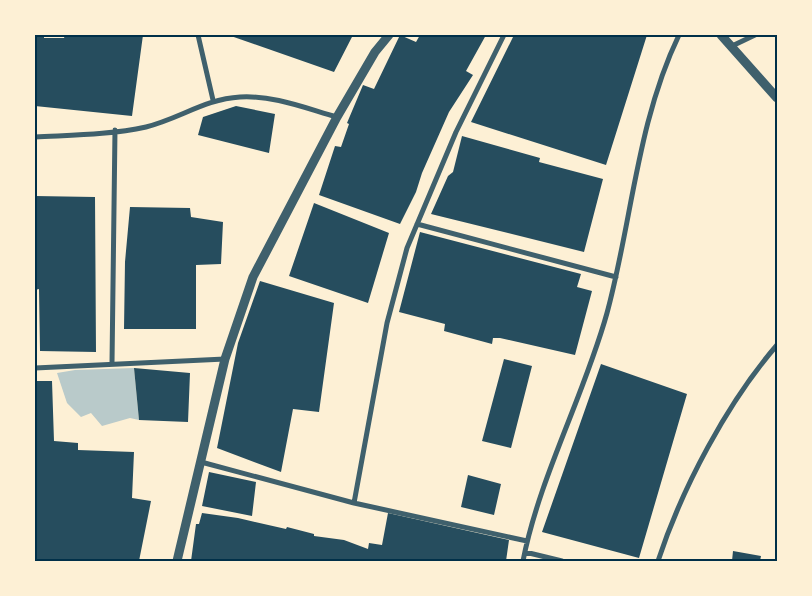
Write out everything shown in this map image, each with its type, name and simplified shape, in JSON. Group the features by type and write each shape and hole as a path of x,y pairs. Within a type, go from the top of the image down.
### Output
{"street":[{"path":"198,35 213,100"},
{"path":"177,561 225,359 253,277 337,117 375,52 389,35"},
{"path":"354,503 387,323 408,248 456,132 504,35"},
{"path":"523,561 527,541 603,324 625,242 648,123 663,69 679,35"},
{"path":"720,35 732,46 777,98"},
{"path":"732,46 755,35"},
{"path":"35,137 146,126 189,112 213,100 240,96 268,97 337,117"},
{"path":"112,363 115,130"},
{"path":"418,224 616,277"},
{"path":"658,561 686,492 724,418 762,362 777,345"},
{"path":"35,368 225,359"},
{"path":"200,462 354,503 527,541"},
{"path":"525,552 562,561"}],"shaded area":[{"path":"134,368 139,420 130,418 102,426 91,413 81,417 67,403 57,373 75,370"}],"building":[{"path":"35,35 44,35 44,38 64,38 65,35 143,35 132,116 35,106"},
{"path":"228,35 353,35 334,72"},
{"path":"400,35 416,42 420,35 486,35 466,71 473,75 449,112 422,173 416,192 400,224 319,195 335,146 341,147 349,124 347,123 363,85 374,89"},
{"path":"514,35 647,35 606,165 471,122"},
{"path":"236,106 275,114 269,153 198,135 203,117"},
{"path":"462,136 540,158 539,162 603,179 584,252 431,214 448,176 453,172"},
{"path":"35,196 95,197 96,352 40,351 39,289 35,290"},
{"path":"314,203 389,233 368,303 289,276"},
{"path":"130,207 190,208 191,217 223,222 221,264 196,265 196,329 124,329 125,262"},
{"path":"420,232 581,274 577,287 592,291 575,355 500,338 493,338 492,344 444,331 445,324 399,312"},
{"path":"260,281 334,303 319,412 293,409 281,472 217,448 238,343"},
{"path":"504,359 532,366 511,448 482,441"},
{"path":"601,364 687,394 639,558 542,532"},
{"path":"134,368 190,373 188,422 139,420"},
{"path":"35,381 52,381 54,441 78,443 78,450 134,452 132,498 151,501 139,561 35,561"},
{"path":"209,472 256,482 252,516 202,506"},
{"path":"468,475 501,484 494,515 461,507"},
{"path":"202,513 238,518 286,529 287,527 314,534 314,536 344,540 368,549 369,543 382,545 388,513 509,540 506,561 256,561 244,559 243,561 191,561 196,524 199,524"},
{"path":"733,551 761,556 760,561 732,561"}]}
